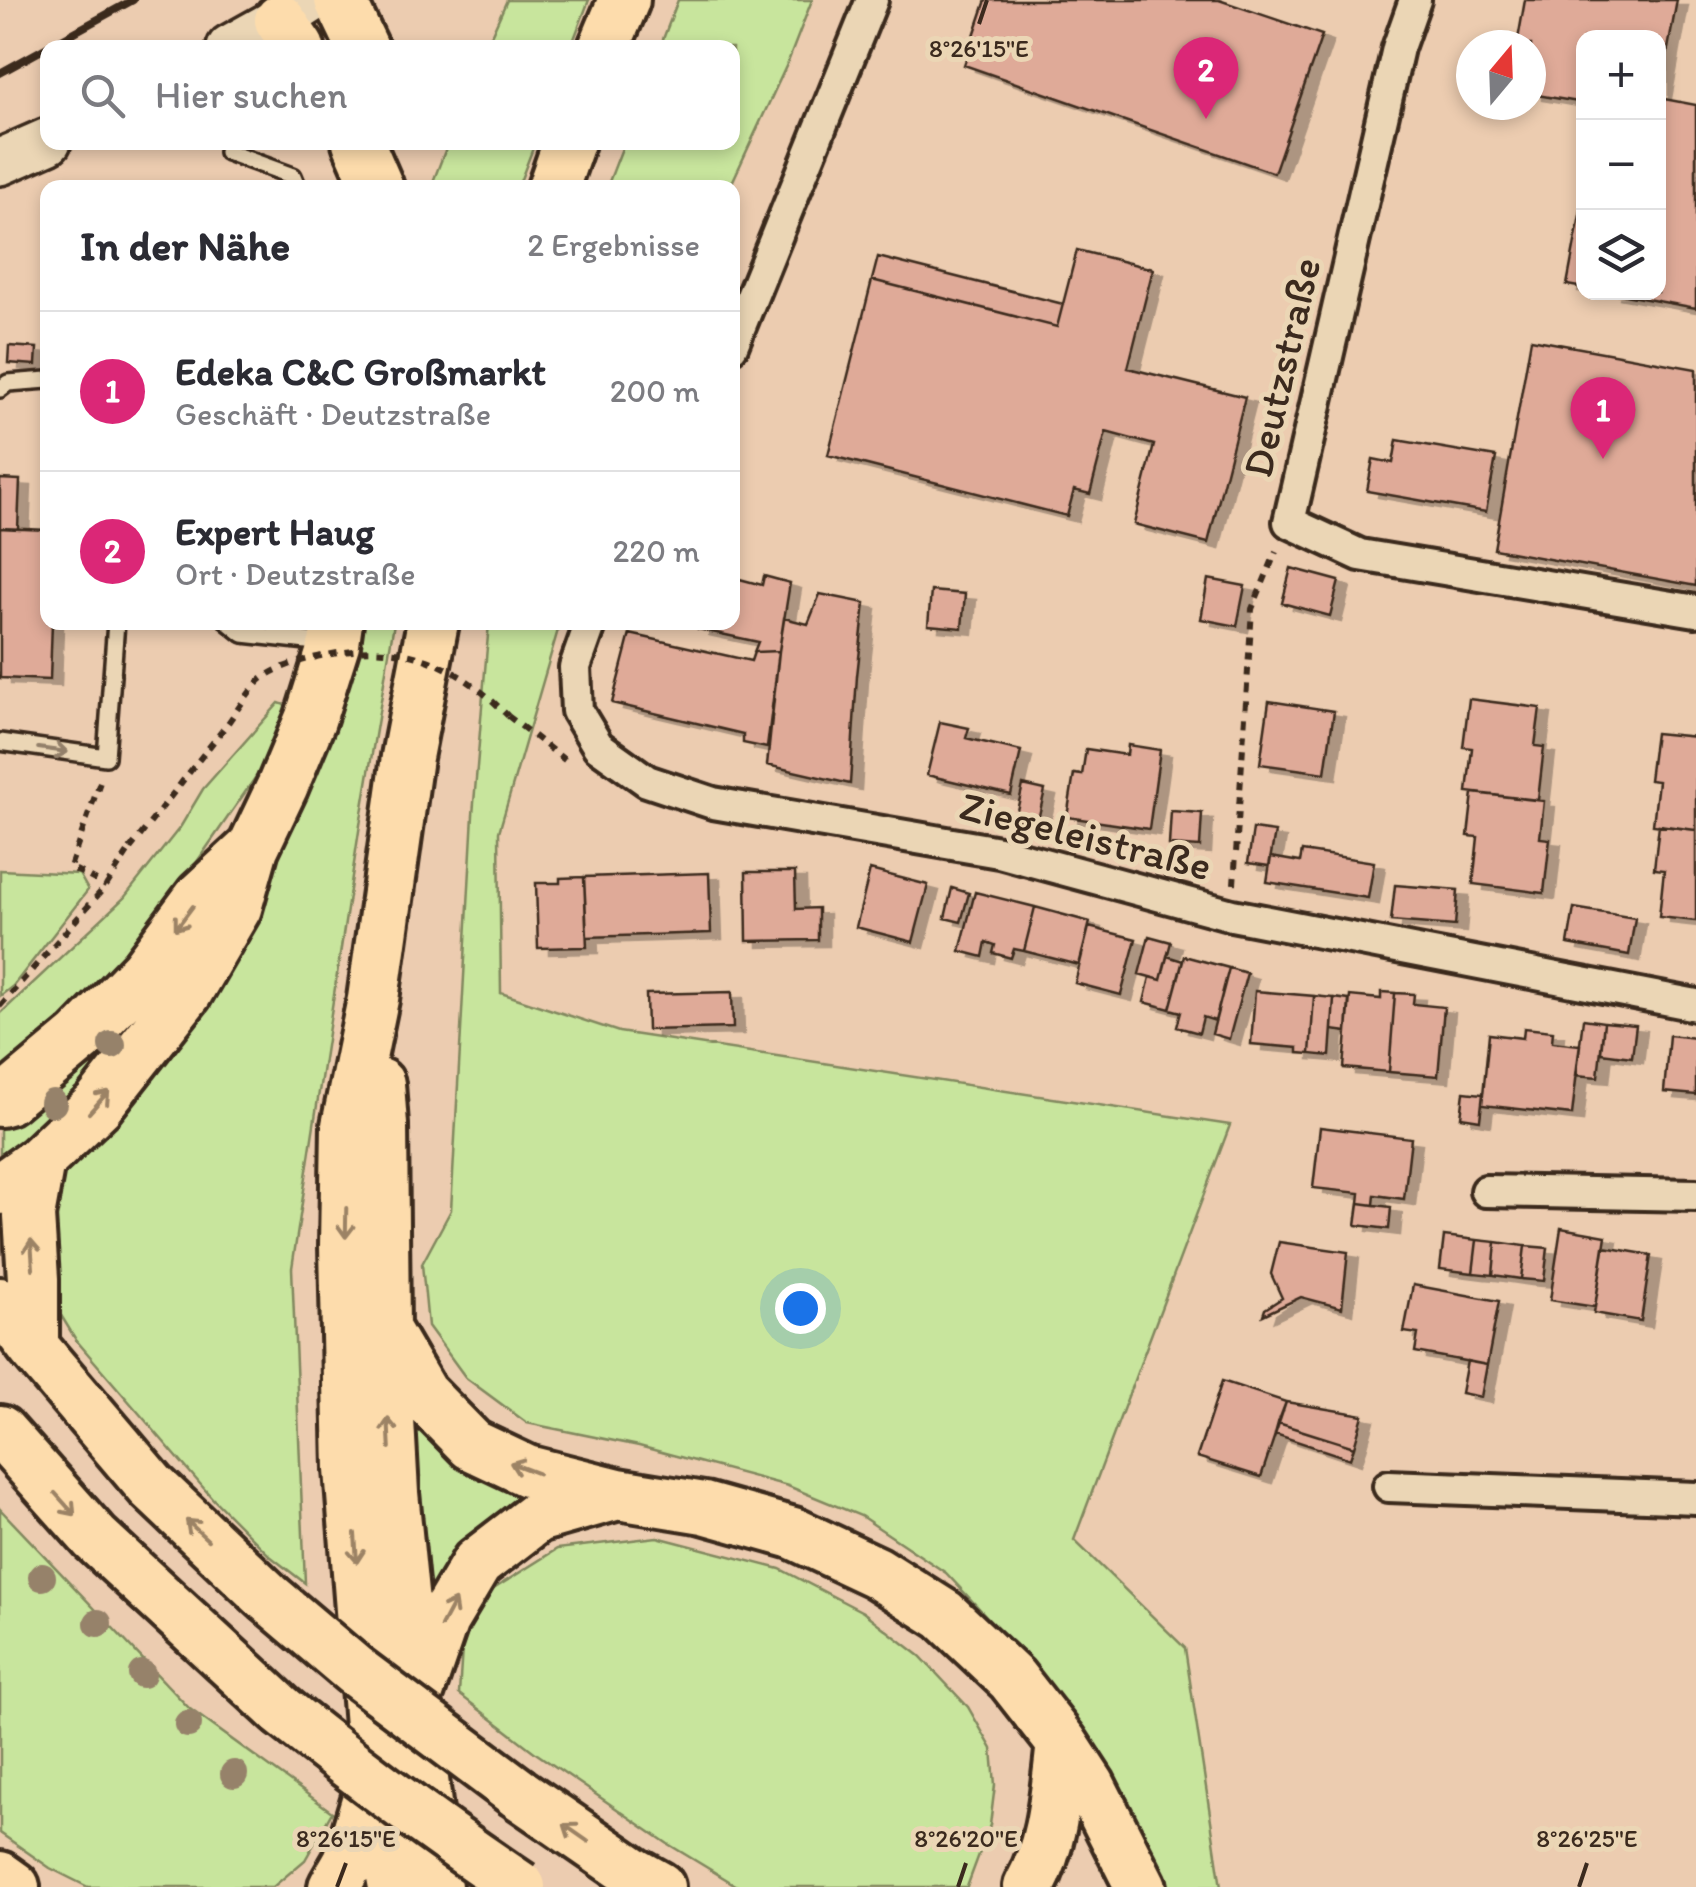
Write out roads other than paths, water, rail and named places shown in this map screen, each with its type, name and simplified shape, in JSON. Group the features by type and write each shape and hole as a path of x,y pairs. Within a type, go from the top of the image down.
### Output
{"main road":[{"path":"340,0 358,40"},
{"path":"607,40 624,0"},
{"path":"362,150 378,180"},
{"path":"383,180 388,150"},
{"path":"556,180 566,150"},
{"path":"394,1887 374,1777 350,1469 348,1126 373,999 406,757 431,630"},
{"path":"33,1347 29,1216 20,1175 98,1105 187,992 236,908 252,848 310,720 335,634"},
{"path":"0,1101 80,1038 145,970 200,896 252,848"},
{"path":"373,999 382,1125 384,1329 393,1493 436,1887"},
{"path":"0,1303 151,1486 268,1597 354,1670 518,1793 659,1887"},
{"path":"384,1329 422,1394 472,1445 528,1471 618,1494 704,1508 793,1533 876,1572 944,1615 1012,1678 1062,1743 1090,1786 1141,1887"},
{"path":"0,1432 95,1538 282,1711 371,1782 520,1887"},
{"path":"414,1704 443,1620 478,1564 536,1517 618,1494"},
{"path":"1028,1887 1039,1870 1054,1810 1062,1743"},
{"path":"334,1887 348,1861 374,1777"},
{"path":"1102,1887 1114,1834"},
{"path":"0,1877 14,1887"}],"street":[{"path":"740,326 872,0"},
{"name":"Deutzstraße","path":"1415,0 1398,48 1288,522 1360,554 1696,611"},
{"path":"251,40 297,23"},
{"path":"0,162 40,144"},
{"name":"Ziegeleistraße","path":"588,630 575,666 576,711 598,746 647,781 713,803 998,852 1232,915 1696,1006"},
{"path":"1486,1191 1696,1195"},
{"path":"1389,1486 1696,1498"}],"lane":[{"path":"227,152 293,176 295,180"},
{"path":"0,390 8,383 40,381"},
{"path":"0,742 106,757 115,630"},
{"path":"239,630 244,634 335,634"}],"railway":[{"path":"60,40 133,0"},
{"path":"0,73 40,51"}],"place":[{"name":"Expert Haug","path":"1206,119"},
{"name":"Edeka C&C Großmarkt","path":"1603,459"}]}
